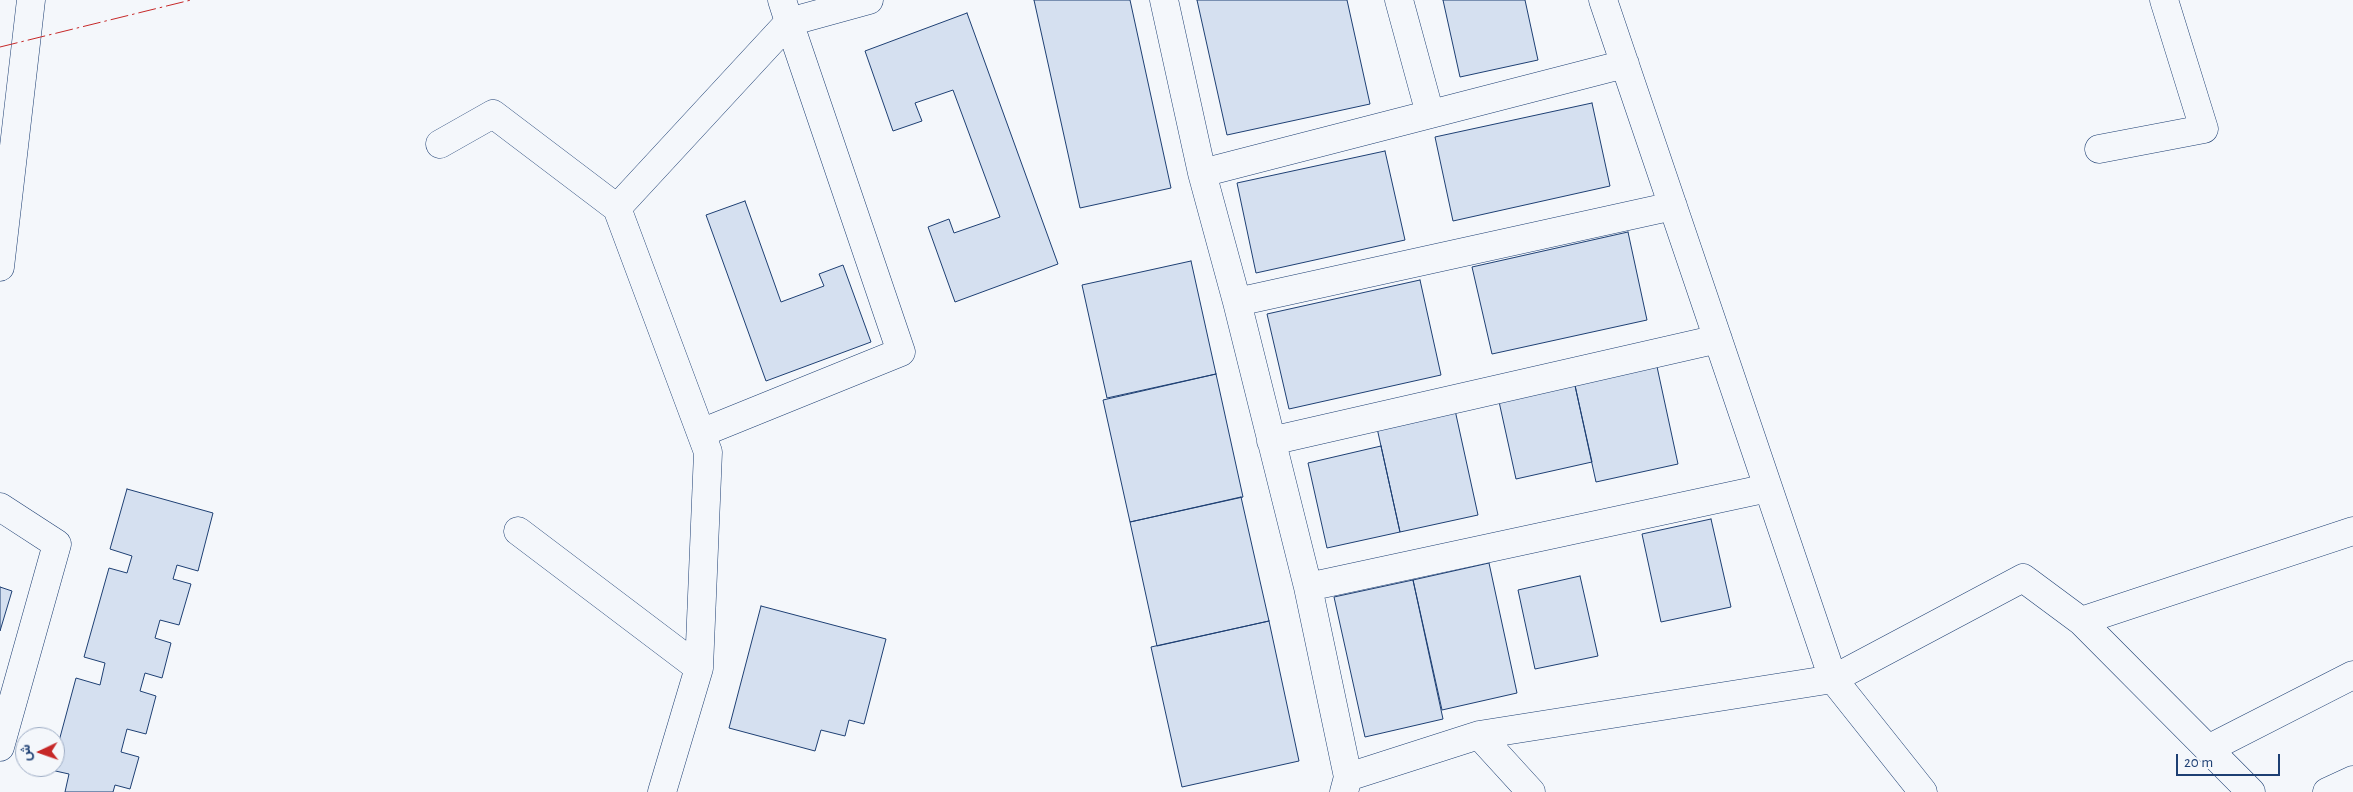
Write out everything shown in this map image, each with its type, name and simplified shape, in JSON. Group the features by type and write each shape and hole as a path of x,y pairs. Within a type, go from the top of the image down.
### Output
{"street":[{"path":"0,267 31,0"},
{"path":"617,208 786,11 869,0"},
{"path":"1164,0 1202,173 1237,302 1308,586 1346,784 1479,735 1833,679 2023,578 2081,621 2251,792"},
{"path":"1399,0 1430,114"},
{"path":"1603,0 1833,679 1923,792"},
{"path":"2100,149 2204,129 2164,0"},
{"path":"701,433 901,352 786,11"},
{"path":"1202,173 1625,64"},
{"path":"440,144 492,114 617,208 708,452 699,668 662,792"},
{"path":"1237,302 1673,206"},
{"path":"1271,442 1718,339"},
{"path":"1308,586 1768,488"},
{"path":"0,507 57,544 0,747"},
{"path":"518,531 699,668"},
{"path":"2081,621 2353,531"},
{"path":"2208,749 2353,675"},
{"path":"1479,735 1531,792"},
{"path":"2328,792 2353,780"}],"building":[{"path":"1034,0 1130,0 1171,188 1080,208"},
{"path":"1197,0 1347,0 1370,104 1227,135"},
{"path":"1443,0 1525,0 1538,60 1460,77"},
{"path":"967,13 1058,264 955,302 928,227 949,219 954,233 1000,217 953,90 915,103 922,121 893,131 865,51"},
{"path":"1592,103 1610,186 1453,221 1435,137"},
{"path":"1385,151 1405,240 1256,273 1237,183"},
{"path":"745,201 781,302 824,286 819,274 843,265 871,342 766,381 706,215"},
{"path":"1628,232 1647,320 1492,354 1472,267"},
{"path":"1191,261 1216,374 1107,398 1082,285"},
{"path":"1420,280 1441,375 1289,409 1267,314"},
{"path":"1656,362 1678,464 1596,482 1574,381"},
{"path":"1216,374 1243,497 1130,522 1103,400"},
{"path":"1574,381 1592,462 1516,479 1498,397"},
{"path":"1455,410 1478,515 1400,532 1377,428"},
{"path":"1381,446 1400,532 1327,548 1308,463"},
{"path":"127,489 213,513 198,571 177,565 173,579 191,584 179,625 160,620 155,638 171,643 162,678 145,673 140,691 156,696 146,734 127,729 121,752 139,757 130,789 115,785 113,792 65,792 69,774 65,773 65,727 63,727 76,678 100,685 105,663 84,657 109,568 127,573 132,556 110,549"},
{"path":"1241,497 1269,621 1157,646 1130,522"},
{"path":"1711,519 1731,607 1661,622 1642,534"},
{"path":"1489,563 1517,693 1442,710 1413,580"},
{"path":"1580,576 1598,656 1535,669 1518,590"},
{"path":"1413,580 1443,719 1365,737 1334,597"},
{"path":"0,587 12,591 0,631"},
{"path":"761,606 886,639 864,724 849,720 845,736 821,730 815,751 729,728"},
{"path":"1269,621 1299,761 1182,787 1151,647"}],"power":[{"path":"0,47 191,0"}]}
